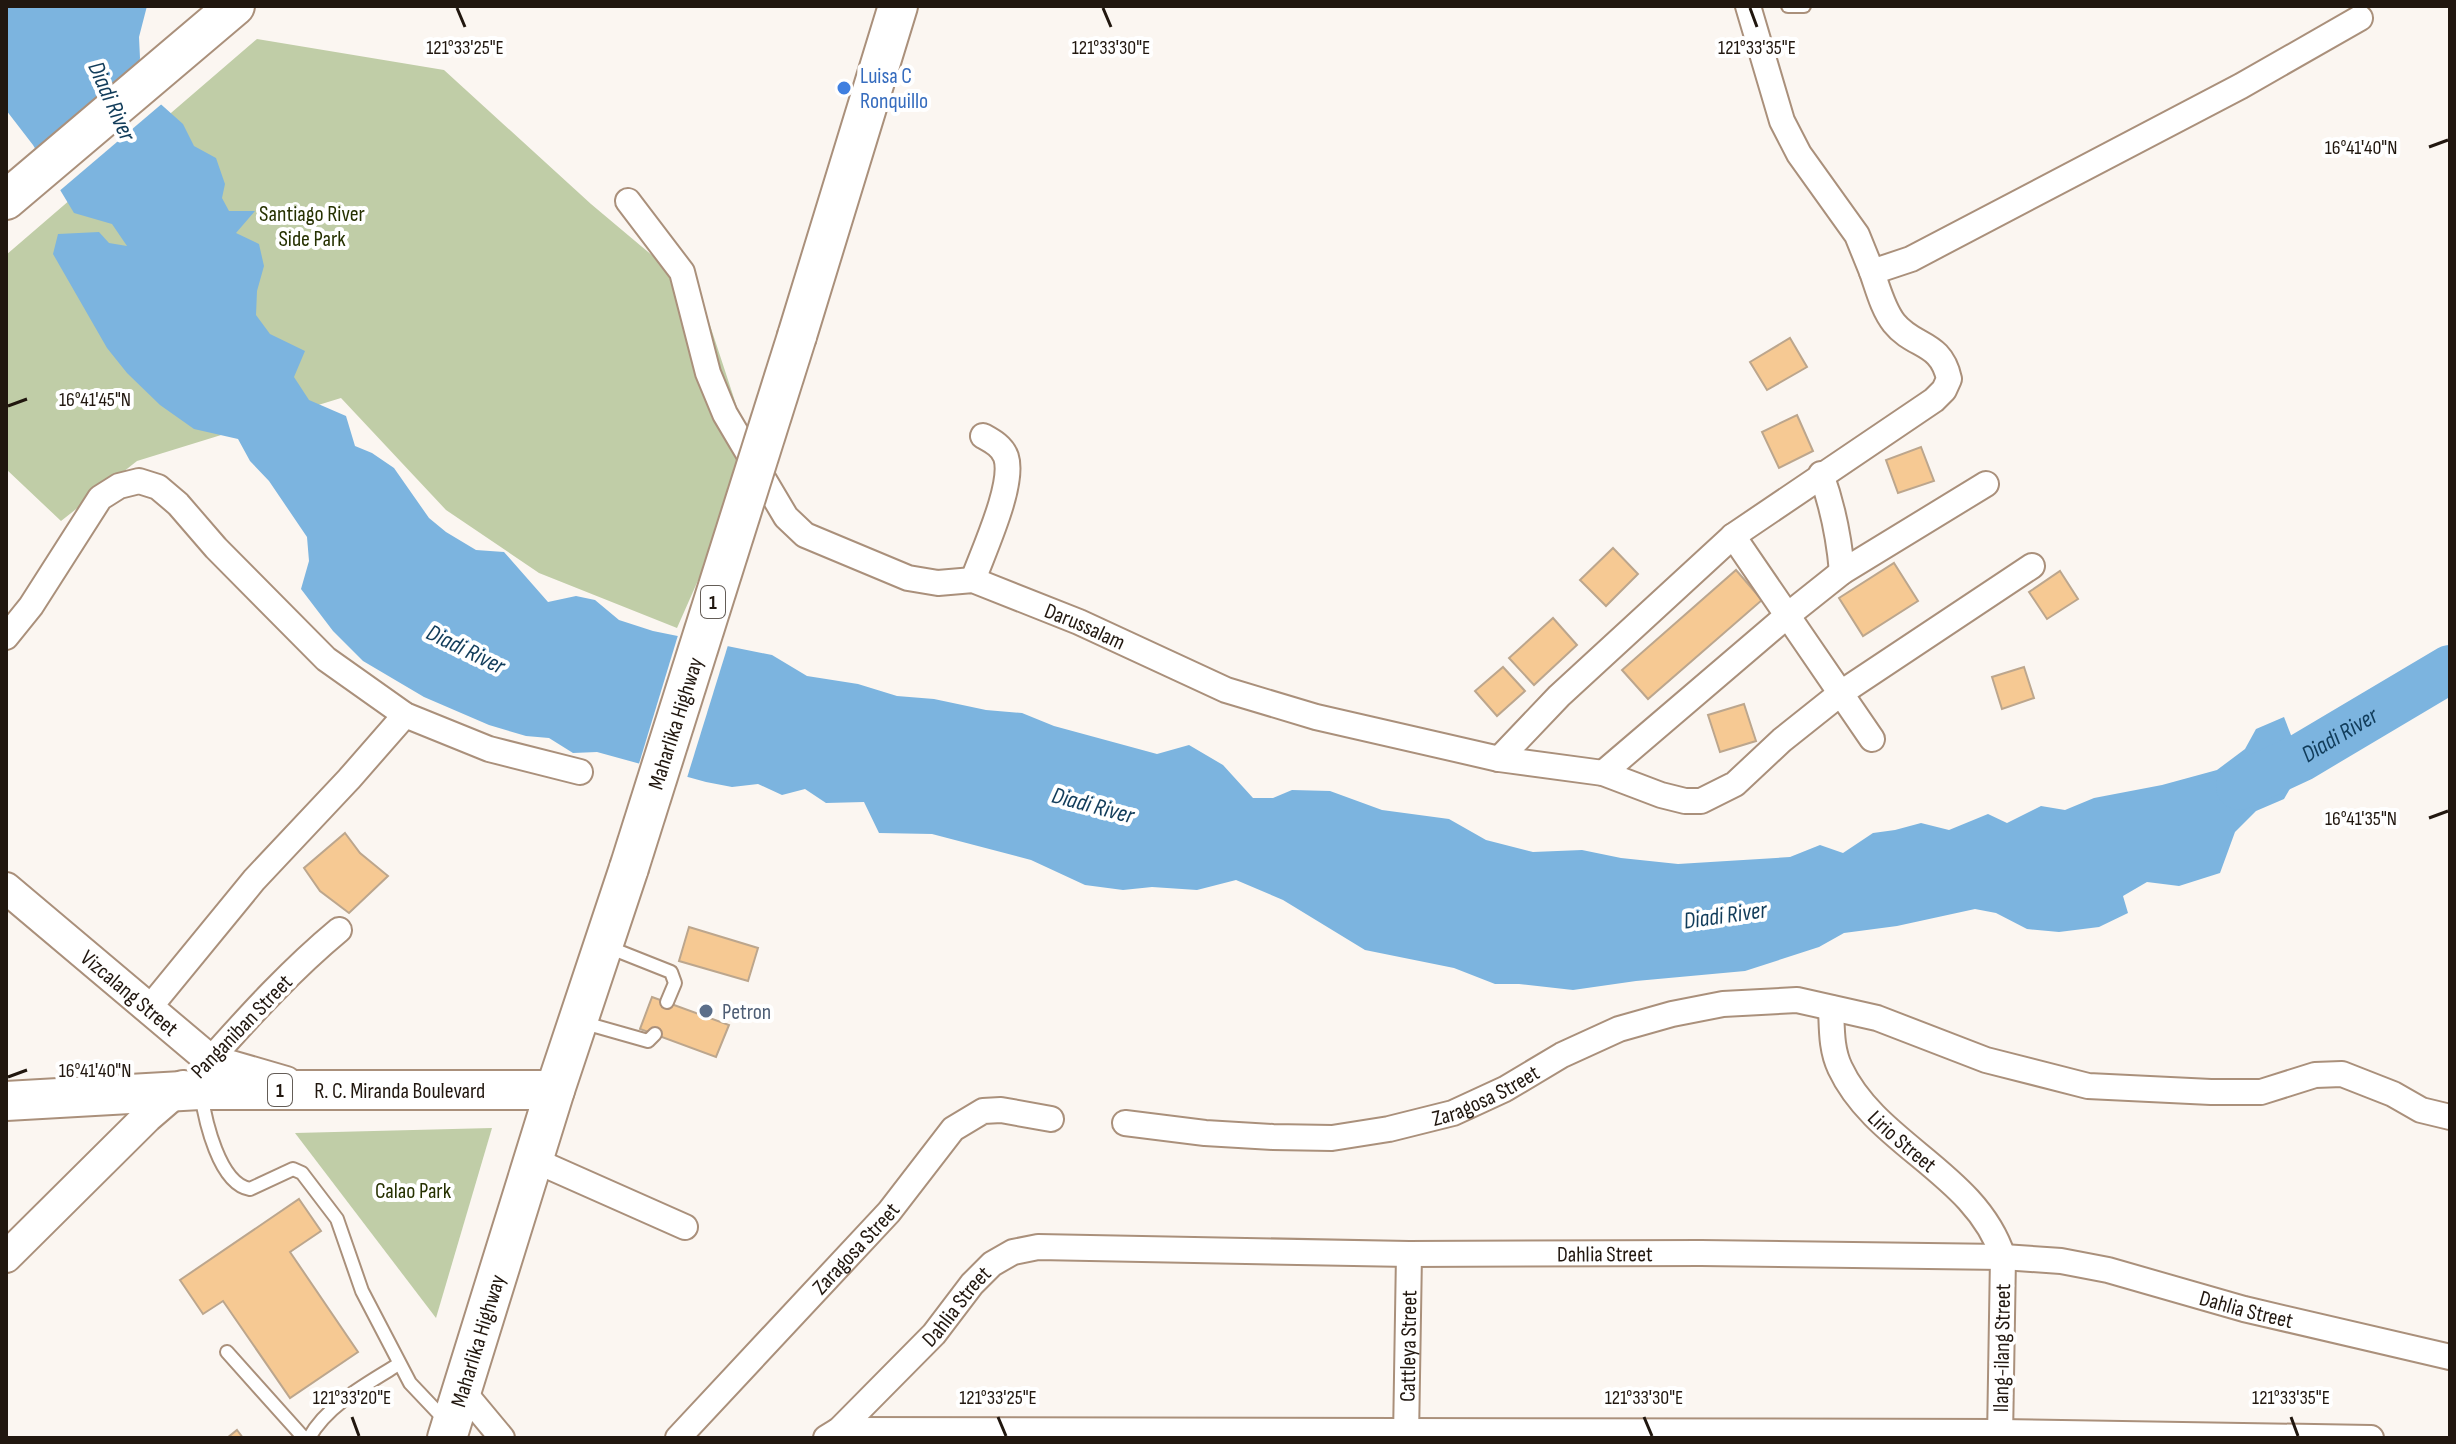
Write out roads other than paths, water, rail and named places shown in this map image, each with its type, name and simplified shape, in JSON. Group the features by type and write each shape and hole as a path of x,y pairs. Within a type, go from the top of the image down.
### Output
{"main road":[{"path":"6,200 235,6"},
{"name":"Maharlika Highway","path":"449,1432 555,1090 629,868 797,336 898,6"},
{"name":"R. C. Miranda Boulevard","path":"6,1101 196,1081 310,1090 555,1090"}],"street":[{"path":"1499,759 1559,696 1733,536 1934,400 1949,379 1942,359 1893,322 1857,235 1799,154 1782,121 1748,6"},
{"path":"1872,272 1911,259 2241,86 2360,18"},
{"name":"Darussalam","path":"628,201 682,272 708,373 725,414 786,517 805,535 908,578 938,583 973,580 1079,622 1226,690 1316,717 1499,759 1603,773 1685,801 1701,801 1725,792 1782,740 1841,693 2032,566"},
{"path":"973,580 1001,505 1007,477 1007,459 1003,452 983,436"},
{"path":"1821,474 1833,505 1842,572"},
{"path":"6,637 31,606 100,498 119,486 139,481 158,487 178,504 216,548 326,659 405,715 489,749 580,772"},
{"path":"1603,773 1842,572 1986,484"},
{"path":"1733,536 1872,739"},
{"path":"150,1007 254,880 405,715"},
{"name":"Vizcalang Street","path":"6,888 150,1007 196,1081"},
{"name":"Panganiban Street","path":"6,1257 147,1117 196,1081 258,1005 339,930"},
{"name":"Zaragosa Street","path":"1125,1123 1246,1136 1332,1138 1389,1129 1453,1113 1604,1036 1672,1014 1764,1000 1797,1000 1877,1018 1986,1060 2088,1086 2261,1092 2315,1075 2342,1074 2393,1094 2421,1110 2450,1117"},
{"name":"Lirio Street","path":"1831,1008 1832,1040 1840,1069 1875,1115 1974,1203 1996,1236 2003,1257"},
{"name":"Zaragosa Street","path":"678,1438 889,1212 953,1129 983,1111 1001,1110 1051,1119"},
{"path":"534,1160 685,1227"},
{"name":"Dahlia Street","path":"833,1434 934,1334 972,1284 992,1264 1013,1252 1038,1247 1409,1254 1701,1253 2003,1257 2061,1261 2108,1270 2216,1302 2450,1357"},
{"name":"Cattleya Street","path":"1406,1435 1409,1254"},
{"name":"Ilang-ilang Street","path":"2000,1435 2003,1257"},
{"path":"462,1390 502,1438"},
{"path":"833,1434 2371,1438"}],"lane":[{"path":"1788,6 1804,6"},
{"path":"604,945 671,972 675,983 667,1002"},
{"path":"578,1021 648,1041 655,1034"},
{"path":"196,1081 212,1143 239,1186 250,1189 293,1169 302,1173 337,1219 362,1291 399,1364 449,1432"},
{"path":"227,1352 306,1438 317,1423 374,1379 399,1364"}],"water":[{"path":"6,6 147,6 139,37 136,82 183,124 194,146 216,158 225,184 222,198 229,211 255,211 236,233 259,244 264,266 257,291 256,315 270,334 305,351 294,377 309,400 346,416 355,446 394,468 429,518 476,550 504,552 548,602 576,596 595,600 619,620 653,631 772,655 807,676 858,684 897,696 1022,713 1054,726 1157,754 1189,745 1223,765 1253,798 1273,798 1292,790 1330,791 1382,810 1449,819 1486,840 1533,852 1582,850 1678,864 1790,857 1820,845 1843,853 1873,833 1921,823 1949,830 1988,814 2007,823 2041,806 2065,810 2094,798 2162,785 2217,770 2245,749 2256,729 2284,717 2303,766 2284,799 2256,811 2235,832 2220,873 2179,886 2147,882 2123,896 2128,913 2099,927 2059,932 2027,929 1996,913 1975,909 1897,926 1844,933 1819,947 1745,971 1573,990 1495,984 1454,968 1365,950 1283,900 1236,880 1197,890 1152,887 1123,890 1085,885 1031,860 932,834 879,833 864,802 826,803 805,789 782,795 758,784 732,787 597,752 573,753 549,738 526,736 489,725 424,697 363,661 333,631 301,589 309,561 307,537 269,481 250,461 238,439 194,429 160,405 107,348 53,254 58,234 99,232 109,243 127,246 112,224 74,213 33,145 6,110"}],"waterway":[{"name":"Diadi River","path":"2240,786 2300,758 2450,669"}],"place":[{"name":"Luisa C Ronquillo","path":"844,88"},
{"name":"Petron","path":"706,1011"}],"park label":[{"name":"Santiago River Side Park","path":"312,226"},
{"name":"Calao Park","path":"413,1190"}]}
